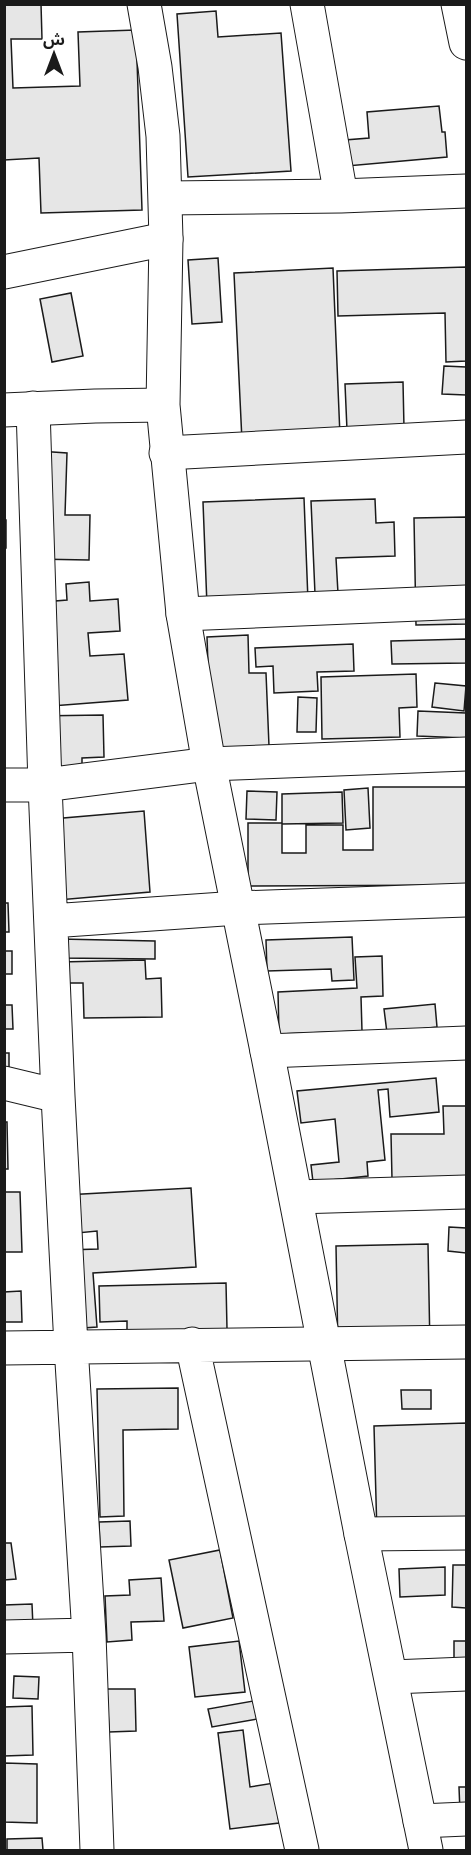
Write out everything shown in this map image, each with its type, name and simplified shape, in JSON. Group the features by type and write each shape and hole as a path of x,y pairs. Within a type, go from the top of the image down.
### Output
{"street":[{"path":"144,4 155,67 163,136 166,198 163,405 166,453 183,614 209,764 423,1836 466,1819"},
{"path":"307,4 341,196"},
{"path":"458,4 466,43"},
{"path":"166,198 341,196 466,191"},
{"path":"4,272 166,239"},
{"path":"97,1851 89,1635 58,1096 45,785 12,407 163,405"},
{"path":"166,453 466,437"},
{"path":"183,614 466,602"},
{"path":"4,785 45,785 209,764 466,754"},
{"path":"51,921 238,908 466,900"},
{"path":"267,1051 466,1043"},
{"path":"4,1083 58,1096"},
{"path":"296,1197 466,1192"},
{"path":"4,1348 466,1342"},
{"path":"192,1344 302,1851"},
{"path":"362,1534 466,1533"},
{"path":"4,1637 89,1635"},
{"path":"392,1677 466,1674"}],"building":[{"path":"4,4 41,4 42,39 11,39 13,88 80,86 78,32 136,30 142,210 41,213 39,158 4,160"},
{"path":"216,11 218,37 281,33 291,171 188,177 177,14"},
{"path":"439,106 442,132 445,132 447,157 347,166 345,140 369,138 367,112"},
{"path":"218,258 222,322 192,324 188,260"},
{"path":"466,267 466,361 446,362 445,313 338,316 337,271"},
{"path":"333,268 340,436 242,441 234,273"},
{"path":"71,293 83,356 52,362 40,299"},
{"path":"444,366 466,367 466,395 442,394"},
{"path":"403,382 404,428 347,430 345,384"},
{"path":"38,451 67,453 65,515 90,515 89,560 34,559"},
{"path":"304,498 308,601 207,606 203,502"},
{"path":"375,499 376,523 394,522 395,556 336,558 338,593 315,594 311,501"},
{"path":"466,517 466,624 416,625 414,518"},
{"path":"4,520 6,520 6,548 4,548"},
{"path":"89,582 90,601 118,599 120,631 88,633 90,656 124,654 128,700 39,707 31,603 67,600 66,584"},
{"path":"248,635 249,673 266,673 269,746 211,748 207,637"},
{"path":"466,639 466,663 392,664 391,641"},
{"path":"353,644 354,671 317,672 318,691 274,693 273,666 256,667 255,648"},
{"path":"416,674 417,707 399,708 400,737 322,739 321,677"},
{"path":"435,683 466,686 464,711 432,707"},
{"path":"298,697 317,698 316,732 297,732"},
{"path":"418,711 466,713 466,738 417,736"},
{"path":"103,715 104,757 82,758 82,790 37,791 35,716"},
{"path":"373,787 466,787 466,885 248,886 248,823 282,823 282,853 306,853 306,825 343,825 343,850 373,850"},
{"path":"368,788 370,828 346,830 344,790"},
{"path":"247,791 277,792 276,820 246,819"},
{"path":"342,792 343,823 282,824 282,794"},
{"path":"144,811 150,892 58,900 52,819"},
{"path":"4,903 8,903 9,932 4,932"},
{"path":"352,937 354,980 332,981 331,969 267,971 266,940"},
{"path":"59,939 155,941 155,959 59,958"},
{"path":"4,951 12,951 12,974 4,974"},
{"path":"382,956 383,996 361,997 362,1031 279,1034 278,992 357,988 355,957"},
{"path":"145,960 146,979 161,978 162,1017 84,1018 83,983 61,983 60,962"},
{"path":"435,1004 437,1027 387,1033 384,1009"},
{"path":"4,1005 12,1005 13,1029 4,1029"},
{"path":"4,1053 9,1053 9,1075 4,1075"},
{"path":"436,1078 439,1112 390,1117 388,1089 378,1090 385,1160 367,1162 368,1176 313,1182 311,1165 339,1162 335,1119 301,1123 297,1091"},
{"path":"443,1106 466,1106 466,1179 392,1179 391,1134 444,1134"},
{"path":"4,1122 7,1122 8,1169 4,1169"},
{"path":"191,1188 196,1267 93,1273 97,1327 69,1329 66,1250 98,1249 97,1231 67,1234 65,1195"},
{"path":"4,1192 20,1192 22,1252 4,1252"},
{"path":"449,1227 466,1228 466,1253 448,1251"},
{"path":"428,1244 430,1348 338,1350 336,1246"},
{"path":"226,1283 227,1329 127,1332 127,1321 100,1322 99,1286"},
{"path":"21,1291 22,1322 4,1322 4,1292"},
{"path":"178,1388 178,1429 123,1430 124,1516 100,1517 97,1389"},
{"path":"401,1390 431,1390 431,1409 402,1409"},
{"path":"466,1423 466,1532 377,1535 374,1426"},
{"path":"130,1521 131,1546 100,1547 99,1522"},
{"path":"4,1543 11,1543 16,1579 4,1580"},
{"path":"220,1550 233,1618 183,1628 169,1560"},
{"path":"453,1565 466,1565 466,1608 452,1607"},
{"path":"445,1567 445,1595 400,1597 399,1569"},
{"path":"161,1578 164,1621 131,1622 132,1640 107,1642 105,1596 130,1595 129,1580"},
{"path":"32,1604 33,1627 4,1628 4,1605"},
{"path":"239,1641 245,1692 195,1697 189,1647"},
{"path":"454,1641 466,1641 466,1661 454,1661"},
{"path":"14,1676 39,1677 38,1699 13,1698"},
{"path":"107,1689 135,1689 136,1731 109,1732"},
{"path":"253,1701 257,1719 212,1727 208,1709"},
{"path":"32,1706 33,1755 4,1756 4,1707"},
{"path":"243,1730 250,1787 274,1783 279,1823 230,1829 218,1733"},
{"path":"4,1763 37,1764 37,1823 4,1822"},
{"path":"459,1787 466,1787 466,1812 460,1812"},
{"path":"42,1838 43,1850 7,1850 7,1839"}]}
